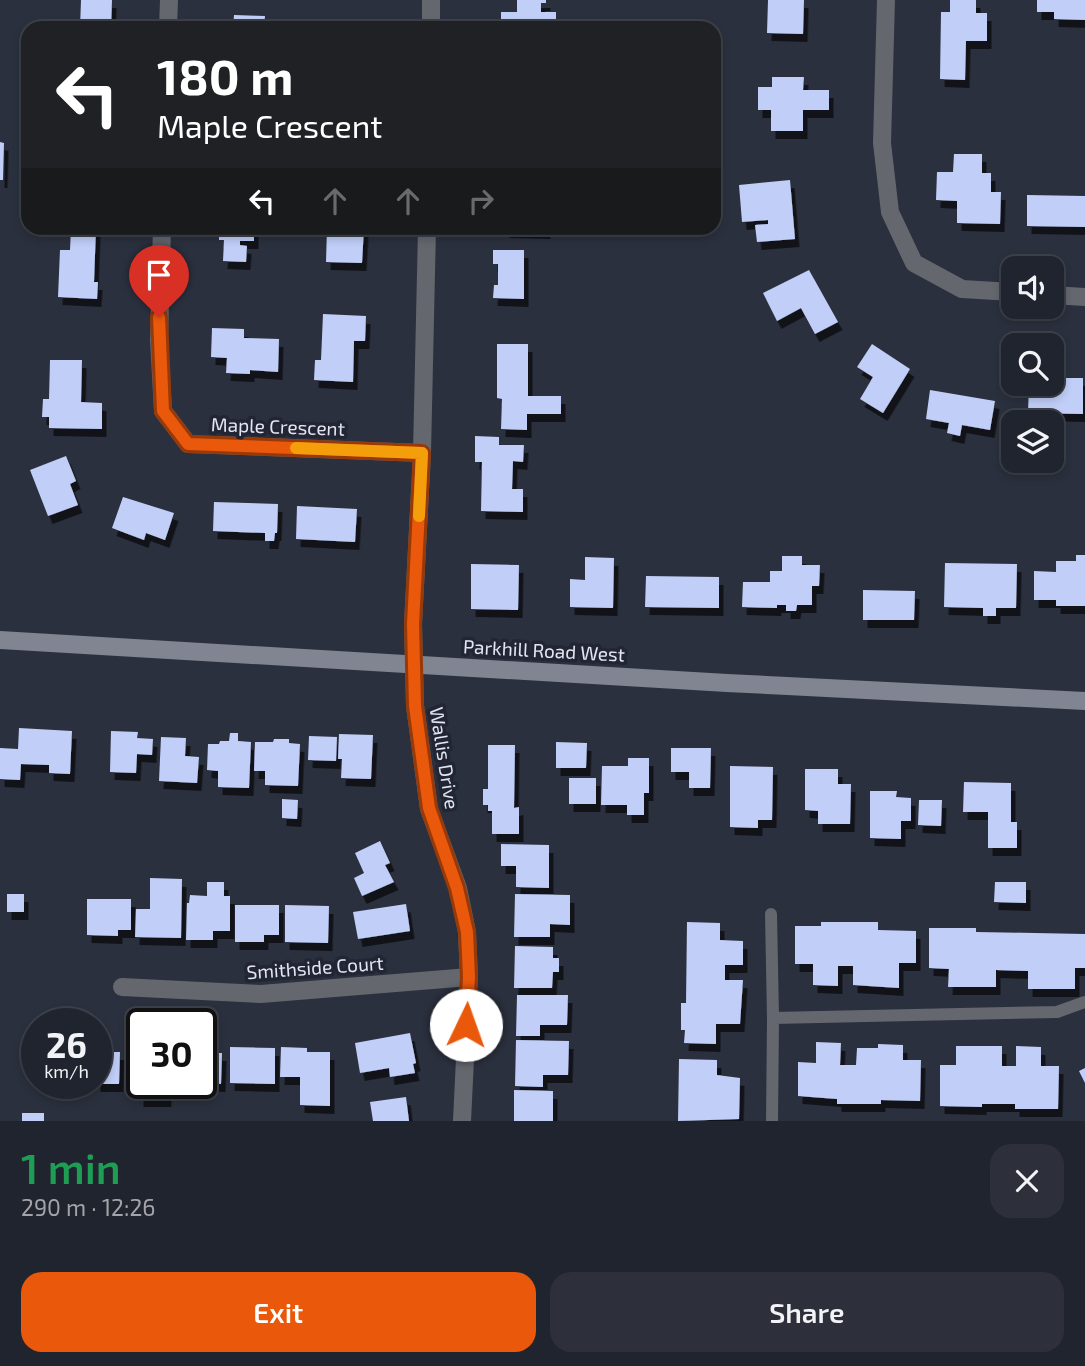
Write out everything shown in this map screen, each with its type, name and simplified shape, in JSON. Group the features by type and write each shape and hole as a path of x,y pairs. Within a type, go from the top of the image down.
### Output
{"main road":[{"name":"Parkhill Road West","path":"0,640 1085,701"}],"street":[{"path":"168,21 169,0"},
{"path":"431,0 431,21"},
{"path":"886,0 883,143 890,212 914,263 962,289 1001,291"},
{"name":"Maple Crescent","path":"162,235 159,340 163,411 188,444 422,453"},
{"name":"Wallis Drive","path":"427,235 422,453 413,624 415,706 429,808 457,888 467,932 469,977 462,1121"},
{"path":"1064,296 1085,297"},
{"name":"Smithside Court","path":"122,986 261,994 469,977"}],"lane":[{"path":"771,914 772,1121"},
{"path":"773,1018 1057,1012 1085,1002"}],"building":[{"path":"81,0 112,0 111,21 80,21"},
{"path":"517,0 546,0 546,3 541,3 541,12 556,12 556,21 501,21 501,12 517,12"},
{"path":"768,0 804,0 803,34 767,33"},
{"path":"950,0 976,0 976,13 987,13 987,41 966,41 965,80 940,79 941,12 950,12"},
{"path":"1037,0 1085,0 1085,20 1054,19 1054,12 1037,12"},
{"path":"234,15 265,16 265,21 234,21"},
{"path":"772,77 804,77 803,90 829,90 829,110 803,110 803,131 771,131 771,110 758,110 758,87 772,87"},
{"path":"0,142 4,143 3,180 0,180"},
{"path":"954,154 982,154 982,173 991,173 991,192 1001,192 1000,224 957,223 957,201 936,200 937,172 953,172"},
{"path":"790,180 795,239 757,242 755,225 768,224 768,220 742,222 739,185"},
{"path":"1027,195 1085,196 1085,227 1027,226"},
{"path":"71,235 96,235 94,282 98,282 97,299 58,297 60,250 70,250"},
{"path":"219,235 254,235 254,241 240,241 240,245 247,246 246,262 223,261 224,240 219,240"},
{"path":"327,235 364,235 362,263 326,262"},
{"path":"493,250 524,250 524,299 493,298 494,285 498,285 498,264 493,264"},
{"path":"809,270 838,322 815,334 801,308 777,321 763,293"},
{"path":"323,314 366,316 365,341 354,341 353,382 314,380 315,360 321,360"},
{"path":"212,328 244,329 244,338 279,339 278,372 250,370 250,374 226,373 227,358 211,357"},
{"path":"497,344 528,344 528,396 561,396 561,414 527,414 527,430 501,429 502,399 497,398"},
{"path":"872,344 910,369 883,413 860,399 873,377 857,367"},
{"path":"50,360 82,360 81,402 102,403 102,429 49,428 49,417 42,417 43,399 49,399"},
{"path":"1064,378 1083,378 1083,414 1064,414 1064,410 1028,410 1029,396 1064,396"},
{"path":"930,390 995,401 990,430 962,425 960,436 947,433 949,423 926,419"},
{"path":"475,436 499,437 499,445 524,445 523,462 513,461 512,489 523,489 523,512 481,511 482,462 475,462"},
{"path":"66,456 76,481 70,484 78,505 48,516 30,470"},
{"path":"123,497 174,513 165,540 146,533 144,540 112,528"},
{"path":"214,502 278,504 277,533 274,541 265,541 265,533 213,531"},
{"path":"297,506 357,509 355,542 296,539"},
{"path":"1076,555 1085,555 1085,606 1056,606 1056,600 1034,600 1034,571 1056,572 1056,561 1076,561"},
{"path":"782,556 802,556 802,565 820,565 819,586 812,586 812,605 797,605 796,611 786,611 786,605 777,605 777,608 742,607 743,582 770,582 770,571 782,571"},
{"path":"585,557 614,558 613,608 570,607 570,579 585,580"},
{"path":"945,563 1017,564 1016,608 996,608 996,616 983,616 983,608 944,607"},
{"path":"471,564 519,565 518,610 471,609"},
{"path":"646,576 719,577 719,608 645,607"},
{"path":"863,590 915,591 914,620 863,620"},
{"path":"19,728 72,731 70,774 49,773 49,765 21,764 20,780 0,779 0,748 18,749"},
{"path":"111,731 138,732 137,738 153,739 152,755 137,754 136,773 110,772"},
{"path":"230,733 238,733 238,741 251,742 249,788 218,787 218,771 207,770 208,744 229,741"},
{"path":"339,734 373,735 371,779 341,778 342,759 338,759"},
{"path":"309,736 337,737 336,761 308,760"},
{"path":"161,737 186,738 185,756 199,757 197,783 159,781"},
{"path":"274,739 289,739 289,743 300,744 298,786 265,785 265,771 254,771 255,742 273,742"},
{"path":"556,742 587,743 586,768 556,768"},
{"path":"488,745 515,745 514,808 519,807 519,834 492,834 492,811 488,811 488,805 483,805 483,789 488,789"},
{"path":"671,748 711,748 710,788 689,788 689,772 671,772"},
{"path":"628,758 649,758 649,793 644,793 644,815 627,815 627,805 601,805 602,766 628,766"},
{"path":"730,766 773,767 772,820 758,820 758,828 730,827"},
{"path":"805,769 838,769 838,784 851,784 850,824 818,824 818,811 805,810"},
{"path":"569,778 596,778 596,804 569,804"},
{"path":"964,782 1011,783 1011,822 1017,822 1017,848 988,848 988,812 963,812"},
{"path":"870,791 897,791 896,797 911,798 911,821 901,821 901,839 870,838"},
{"path":"282,799 298,800 297,819 282,818"},
{"path":"919,800 942,800 941,826 918,825"},
{"path":"380,841 390,863 385,865 394,882 362,896 354,878 364,873 355,853"},
{"path":"501,844 549,845 549,888 516,887 516,866 501,866"},
{"path":"150,878 182,879 181,938 135,937 136,909 150,909"},
{"path":"207,882 224,882 224,896 230,896 230,931 213,931 213,940 186,940 187,903 190,895 207,896"},
{"path":"995,882 1026,882 1026,903 994,902"},
{"path":"7,894 24,894 24,912 7,912"},
{"path":"515,894 570,895 570,925 550,924 550,937 514,937"},
{"path":"87,899 131,899 131,930 118,930 118,936 87,935"},
{"path":"406,904 410,931 358,939 353,912"},
{"path":"235,905 279,905 279,935 264,935 264,942 235,942"},
{"path":"285,905 329,906 328,943 285,942"},
{"path":"687,922 720,923 720,940 743,941 743,965 725,965 725,980 743,980 740,1024 716,1024 716,1044 684,1043 681,1003 686,1003"},
{"path":"821,922 878,922 878,930 916,931 916,963 899,963 899,988 853,985 853,966 838,966 838,986 813,985 813,964 795,964 795,926 821,926"},
{"path":"929,928 976,928 976,932 1085,934 1085,968 1075,968 1075,989 1028,989 1028,971 996,970 996,987 948,987 949,969 929,968"},
{"path":"515,946 553,947 553,958 559,958 559,972 553,972 552,988 514,988"},
{"path":"517,995 568,995 567,1025 540,1025 540,1036 516,1036"},
{"path":"410,1033 416,1063 413,1064 415,1073 390,1077 389,1068 360,1073 355,1043"},
{"path":"516,1040 569,1041 568,1075 543,1075 543,1087 515,1086"},
{"path":"816,1042 841,1043 840,1065 856,1065 857,1048 878,1048 878,1044 903,1045 903,1060 921,1060 920,1101 881,1100 881,1104 837,1104 837,1099 798,1096 798,1062 816,1063"},
{"path":"956,1046 1002,1046 1002,1066 1016,1066 1016,1046 1041,1047 1041,1066 1059,1066 1058,1109 1015,1109 1015,1104 982,1104 982,1107 940,1106 940,1065 956,1065"},
{"path":"230,1047 275,1048 275,1084 230,1083"},
{"path":"281,1047 307,1048 307,1052 330,1052 330,1106 300,1105 300,1077 280,1077"},
{"path":"112,1052 120,1052 119,1084 112,1084"},
{"path":"217,1053 222,1053 221,1084 217,1084"},
{"path":"679,1059 717,1060 717,1075 740,1078 739,1119 678,1121"},
{"path":"1085,1068 1085,1083 1079,1071"},
{"path":"514,1090 553,1091 553,1121 514,1121"},
{"path":"406,1097 409,1121 373,1121 370,1102"},
{"path":"22,1113 44,1113 44,1121 22,1121"}],"slow traffic":[{"path":"296,448 422,453 419,516"}],"route":[{"path":"159,317 163,411 188,444 422,453 413,624 415,706 429,808 457,888 467,932 469,977 466,1025"}]}
